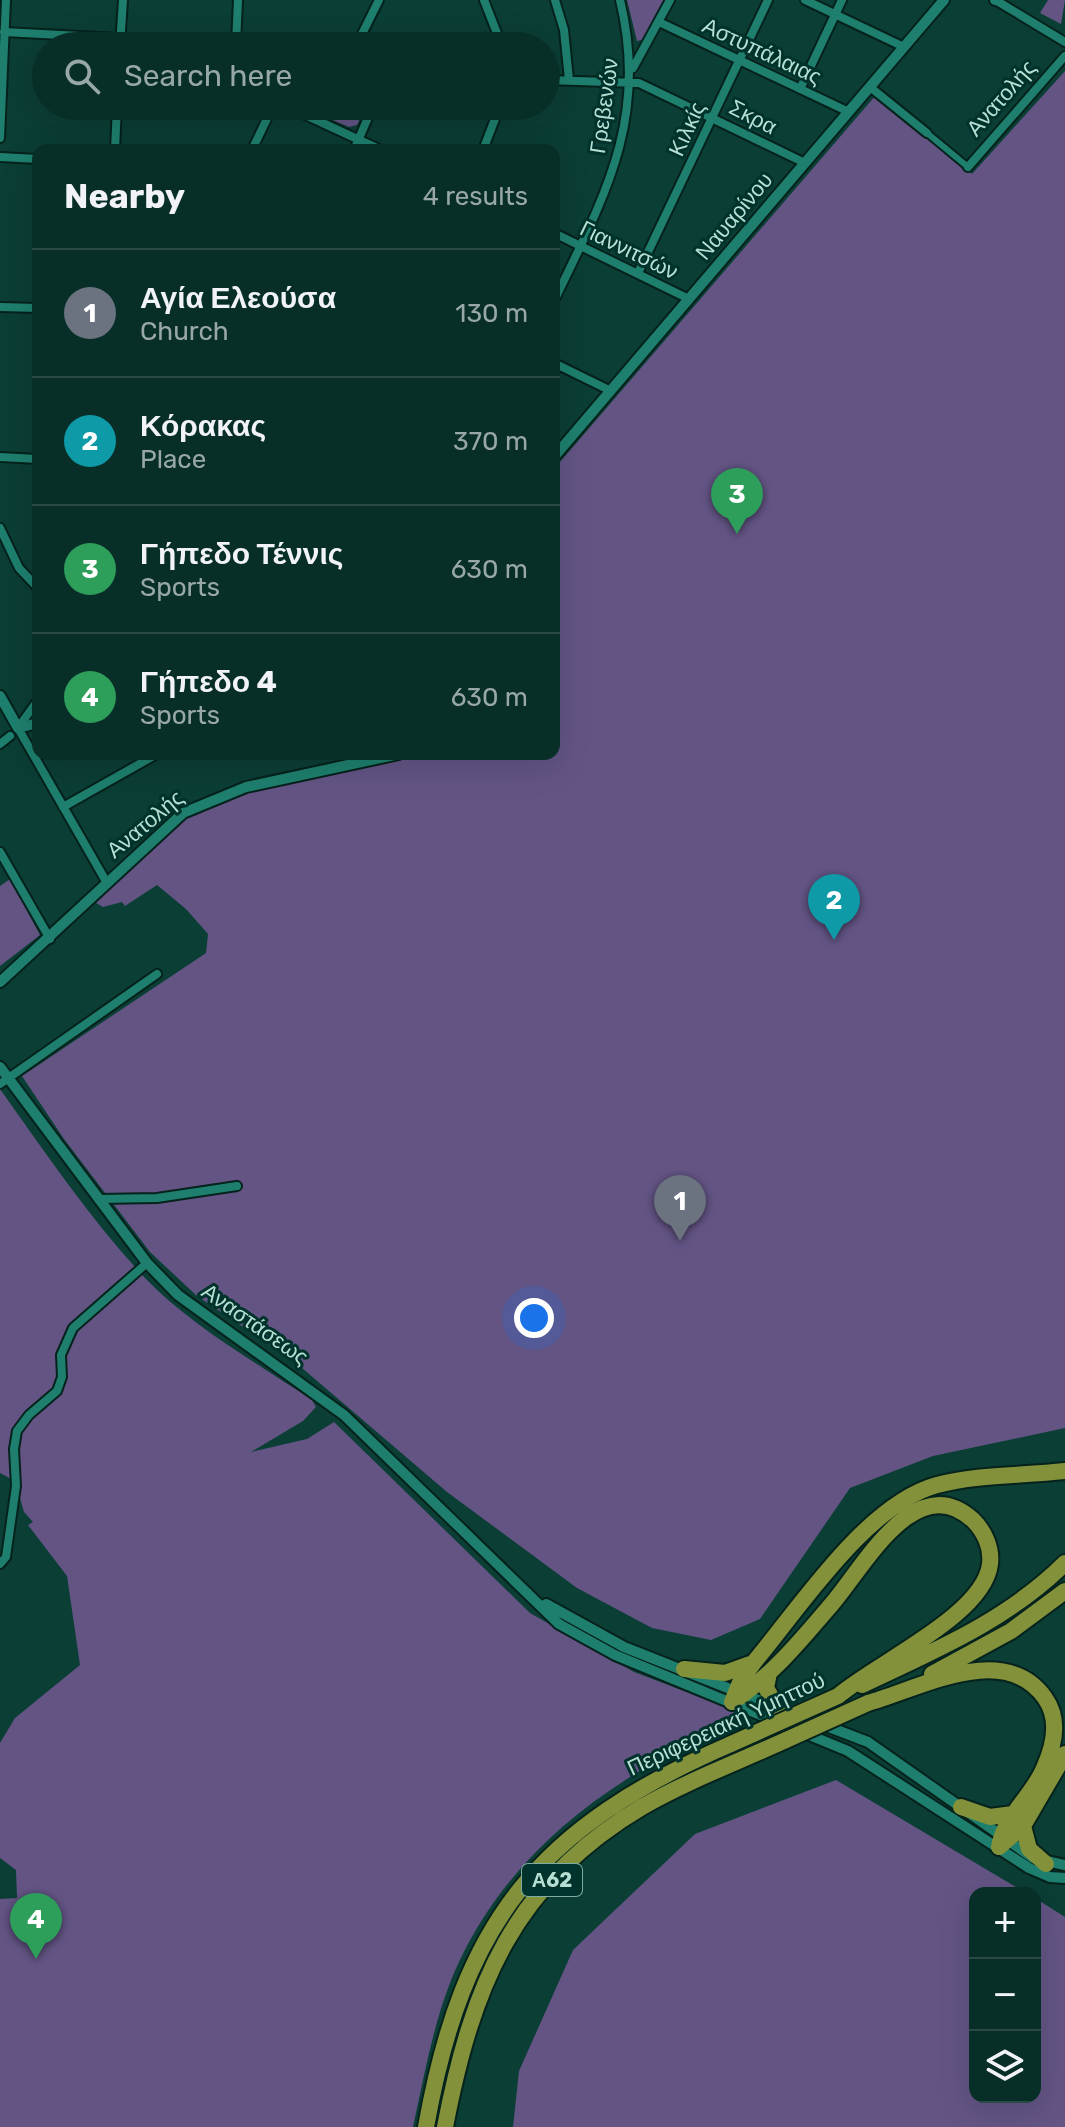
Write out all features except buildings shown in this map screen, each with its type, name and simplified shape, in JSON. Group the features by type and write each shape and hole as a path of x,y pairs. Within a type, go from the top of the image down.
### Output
{"highway":[{"path":"738,1695 755,1661 861,1534 895,1504 934,1486 956,1481 1065,1471"},
{"path":"738,1695 769,1673 832,1604 899,1522 933,1507 946,1507 968,1515 984,1534 990,1550 990,1562 981,1588 948,1622 864,1673 838,1696"},
{"name":"Περιφερειακή Υμηττού","path":"426,2127 442,2046 460,1991 488,1932 514,1895 569,1837 629,1793 931,1654 1000,1615 1065,1563"},
{"name":"Περιφερειακή Υμηττού","path":"445,2127 460,2052 475,2003 505,1940 534,1900 595,1840 641,1808 987,1645 1065,1591"},
{"path":"684,1669 725,1673 755,1661"},
{"path":"868,1703 975,1671 1005,1672 1031,1683 1049,1704 1054,1733 1040,1776 1018,1820 1029,1849 1046,1864"},
{"path":"769,1673 766,1688 778,1708"},
{"path":"1002,1841 1065,1754"},
{"path":"961,1807 990,1817 1018,1820"}],"street":[{"path":"0,138 6,0"},
{"path":"121,32 123,0"},
{"path":"237,32 238,0"},
{"path":"367,32 379,0"},
{"path":"484,0 497,32"},
{"path":"555,0 564,30 569,80"},
{"name":"Γρεβενών","path":"560,289 608,187 622,140 632,69 620,0"},
{"path":"632,69 670,0"},
{"name":"Κιλκίς","path":"638,273 768,0"},
{"path":"805,0 904,47"},
{"path":"800,89 842,0"},
{"name":"Ναυαρίνου","path":"560,450 944,0"},
{"path":"997,0 1065,42"},
{"name":"Αστυπάλαιας","path":"659,22 849,112"},
{"path":"4,32 32,34"},
{"name":"Ανατολής","path":"968,167 1065,56"},
{"name":"Σκρα","path":"560,80 630,81 713,117 805,163"},
{"path":"870,87 968,167"},
{"path":"115,144 116,120"},
{"path":"255,144 266,120"},
{"path":"317,120 369,144"},
{"path":"357,144 367,120"},
{"path":"485,144 495,120"},
{"path":"0,157 32,159"},
{"name":"Γιαννιτσών","path":"560,236 689,299"},
{"path":"0,307 32,308"},
{"path":"560,366 611,391"},
{"path":"0,457 32,459"},
{"path":"0,528 3,549 32,581"},
{"path":"0,696 14,732 32,760"},
{"path":"0,744 14,732 32,708"},
{"path":"14,732 32,725"},
{"path":"32,760 107,883"},
{"path":"63,807 146,760"},
{"name":"Ανατολής","path":"0,982 50,939 162,830 208,799 246,787 371,760"},
{"path":"0,852 50,939"},
{"path":"0,876 11,871"},
{"path":"4,1081 157,974"},
{"name":"Αναστάσεως","path":"0,1067 4,1081 147,1263 178,1295 344,1415 519,1585"},
{"path":"98,1199 157,1198 237,1186"},
{"path":"0,1564 6,1557 16,1486 14,1449 17,1431 29,1415 57,1391 62,1377 61,1355 73,1328 147,1263"},
{"path":"519,1585 566,1618 624,1647 684,1669 869,1762 1046,1864 1065,1865"},
{"path":"519,1585 559,1624 615,1655 778,1708 868,1742 961,1807 1041,1875 1065,1878"}],"shaded area":[{"path":"627,0 665,0 646,39 637,41"},
{"path":"1048,0 1065,0 1061,24 1040,13"},
{"path":"1065,71 1065,1428 933,1456 850,1488 760,1619 711,1640 652,1628 577,1588 447,1492 295,1362 197,1296 150,1252 64,1139 22,1076 206,953 208,934 186,909 157,885 125,906 122,902 103,907 96,903 163,833 203,805 247,790 390,760 560,760 560,462 876,95 972,174"},
{"path":"333,120 359,120 357,125 349,127"},
{"path":"10,879 40,935 0,966 0,886"},
{"path":"0,1089 88,1210 163,1296 204,1328 312,1400 316,1407 303,1421 251,1452 307,1439 334,1422 530,1613 634,1672 750,1716 662,1758 620,1784 580,1812 544,1844 512,1879 483,1918 451,1981 432,2043 413,2127 0,2127 0,1899 17,1898 16,1870 0,1858 0,1743 15,1718 80,1665 67,1576 28,1525 33,1522 24,1512 15,1481 0,1473"},
{"path":"836,1780 1016,1887 969,1887 969,2103 1041,2103 1041,1902 1065,1917 1065,2127 513,2127 519,2071 573,1950 695,1834"}],"place":[{"name":"Γήπεδο Τέννις","path":"737,534"},
{"name":"Κόρακας","path":"834,940"},
{"name":"Αγία Ελεούσα","path":"680,1241"},
{"name":"Γήπεδο 4","path":"36,1959"}]}
